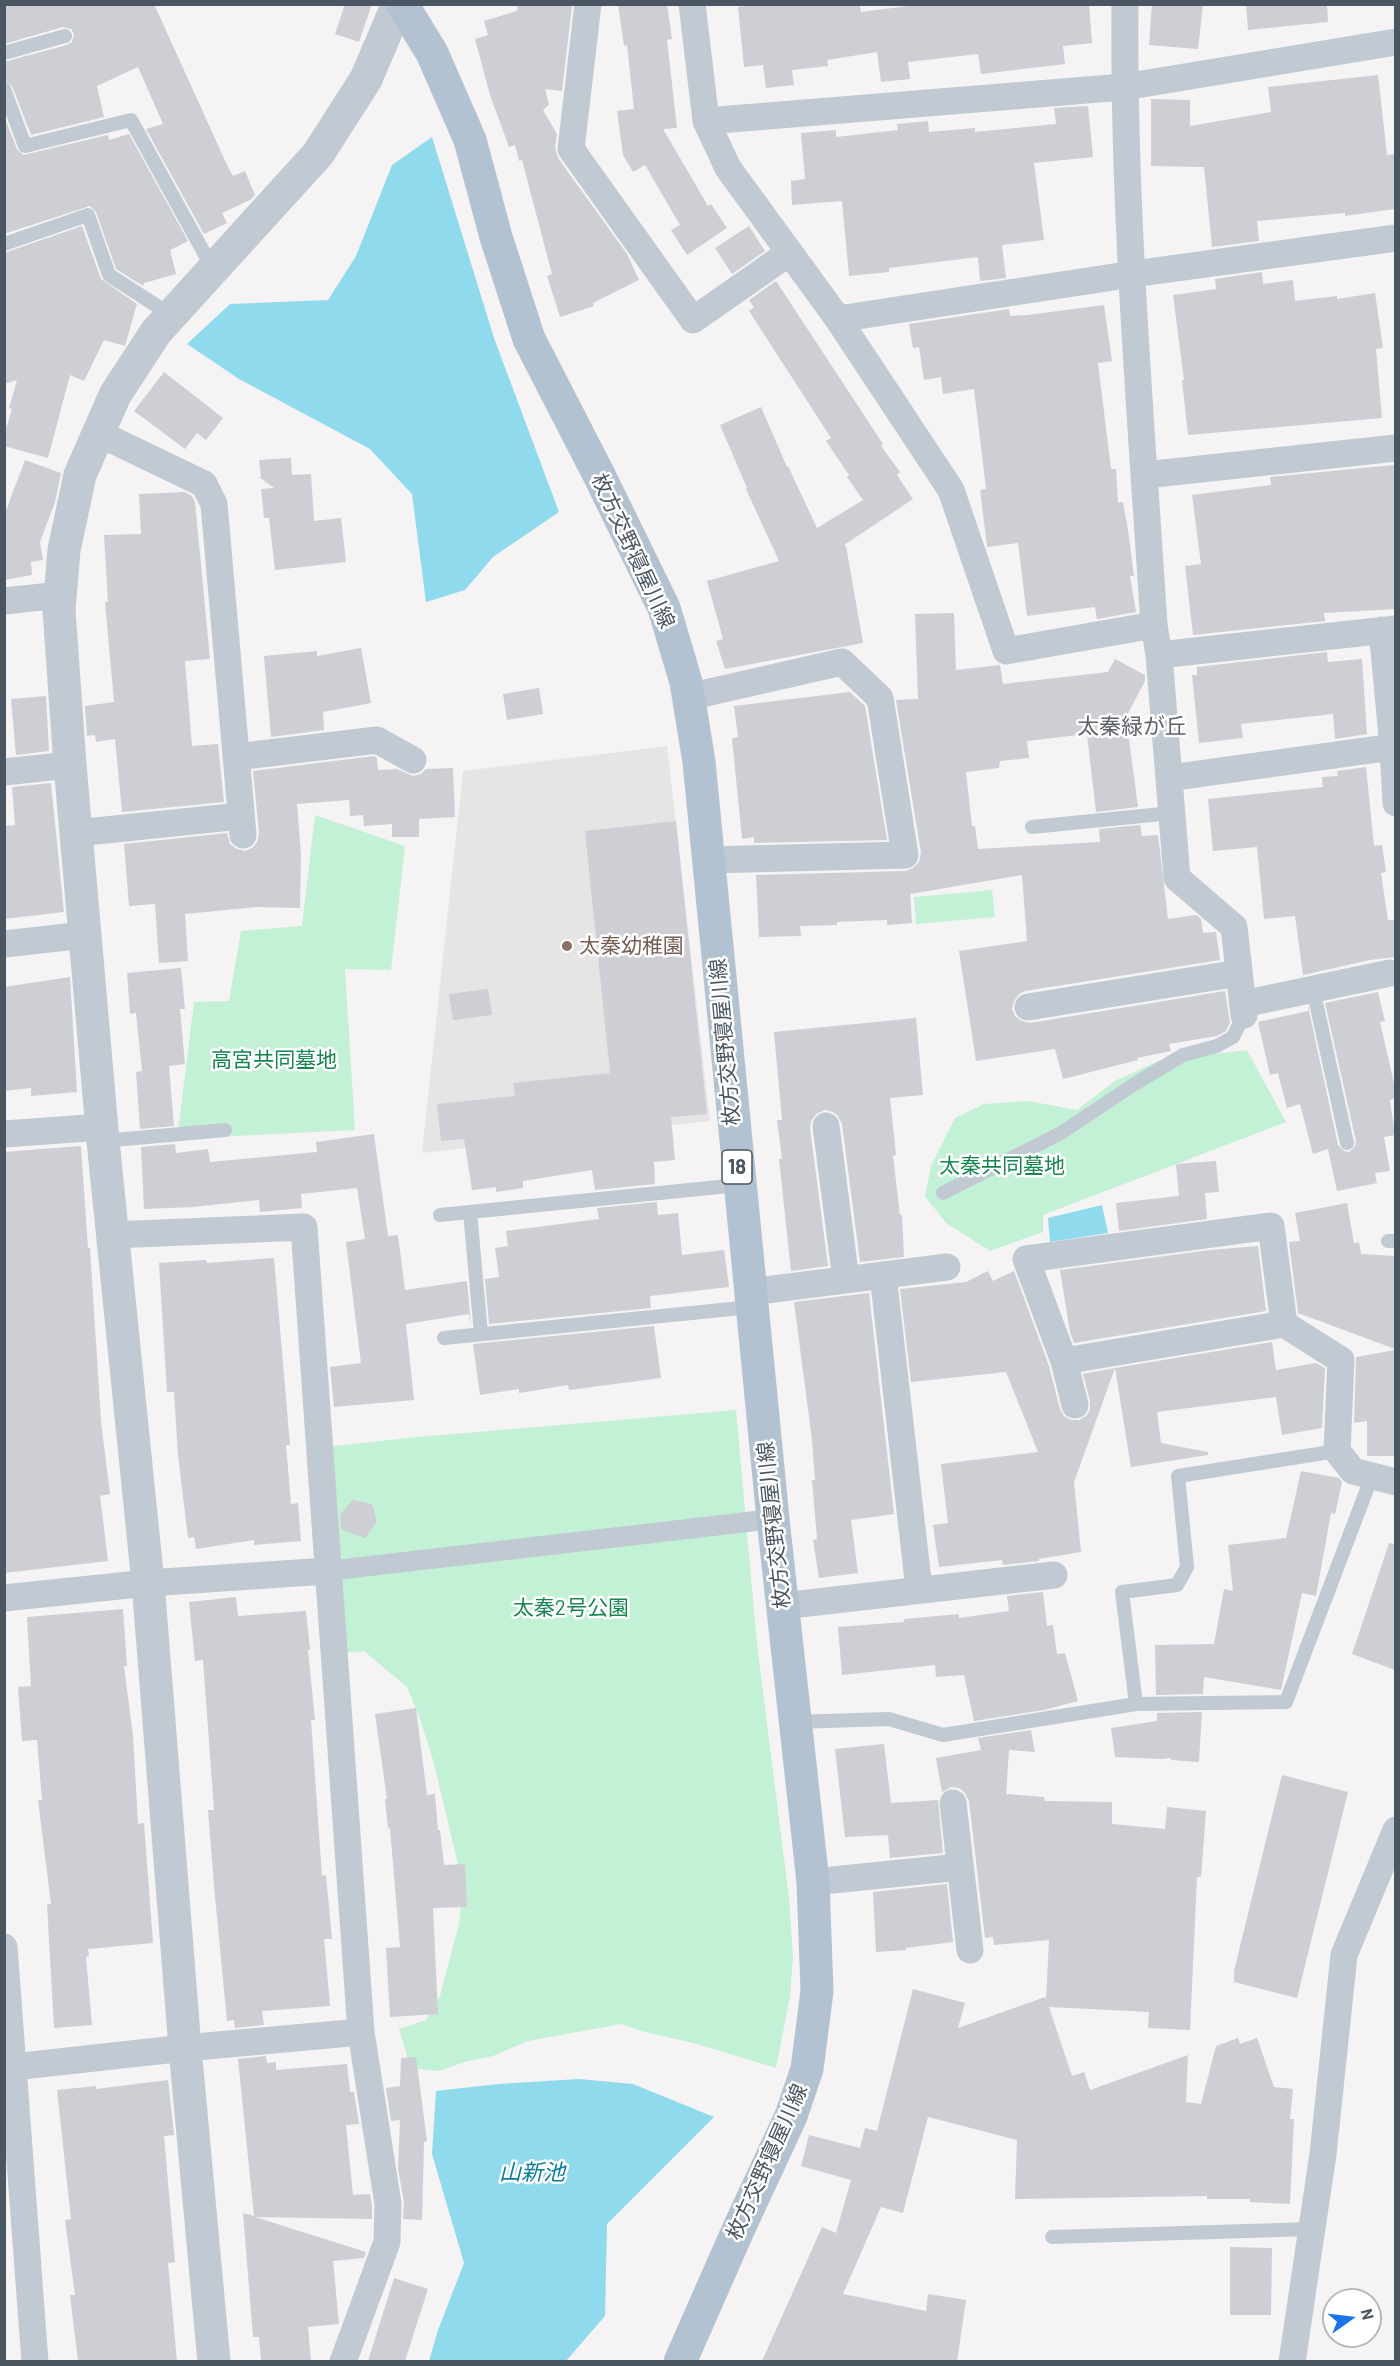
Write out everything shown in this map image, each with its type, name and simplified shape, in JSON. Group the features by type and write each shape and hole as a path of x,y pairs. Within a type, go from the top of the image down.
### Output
{"main road":[{"name":"枚方交野寝屋川線","path":"400,4 432,53 470,140 496,237 529,339 664,608 688,697 699,762 739,1185 813,1882 817,1991 807,2069 791,2116 680,2361"}],"street":[{"path":"214,2361 185,2048 148,1583 112,1235 70,765 59,610 64,550 80,475 115,395 156,332 318,154 366,79 400,4"},
{"path":"588,4 571,150 693,320 789,253"},
{"path":"692,4 706,121 728,168 838,319 951,490 1006,651 1154,625"},
{"path":"1125,4 1124,87 1133,274 1154,625 1159,655 1177,878 1234,927 1243,1010 1314,989 1390,973"},
{"path":"706,121 1124,87 1395,42"},
{"path":"838,319 1133,274 1395,238"},
{"path":"76,833 242,825 214,504 204,484 98,434"},
{"path":"1145,475 1395,448"},
{"path":"4,600 61,595"},
{"path":"1159,655 1389,629 1395,803"},
{"path":"688,697 842,662 880,698 905,855 708,860"},
{"path":"236,757 377,740 413,760"},
{"path":"4,772 70,765"},
{"path":"1169,778 1394,765"},
{"path":"4,944 85,935"},
{"path":"1028,1007 1239,973"},
{"path":"826,1126 846,1280"},
{"path":"4,1134 103,1134"},
{"path":"1075,1406 1064,1361 1026,1259 1271,1226 1284,1324"},
{"path":"112,1235 304,1227 361,2032 388,2204 387,2242 343,2361"},
{"path":"751,1299 846,1280 947,1267"},
{"path":"883,1275 920,1589"},
{"path":"1064,1361 1284,1324 1341,1360 1337,1451 1353,1471 1384,1479"},
{"path":"4,1598 148,1583 327,1571 773,1519"},
{"path":"782,1606 1054,1575"},
{"path":"953,1803 970,1950"},
{"path":"1292,2361 1323,2154 1344,1955 1395,1831"},
{"path":"813,1882 960,1867"},
{"path":"4,1947 16,2256 35,2361"},
{"path":"10,2068 185,2048 361,2032"}],"lane":[{"path":"4,53 65,36"},
{"path":"4,89 25,146 131,120 213,270"},
{"path":"4,244 88,215 109,275 171,315"},
{"path":"1032,827 1172,813"},
{"path":"1314,989 1347,1143"},
{"path":"944,1193 1061,1133 1183,1055 1217,1046 1233,1037 1243,1010"},
{"path":"103,1134 225,1130"},
{"path":"440,1215 739,1185"},
{"path":"471,1212 481,1334"},
{"path":"444,1338 751,1299"},
{"path":"1136,1704 1122,1592 1178,1585 1187,1567 1178,1476 1337,1451"},
{"path":"795,1722 889,1719 943,1735 1136,1704 1286,1702 1384,1479"},
{"path":"1052,2236 1312,2229"}],"shaded area":[{"name":"太秦幼稚園","path":"667,746 710,1121 422,1153 463,771"}],"green space":[{"name":"高宮共同墓地","path":"315,815 405,846 391,970 345,969 355,1130 177,1139 194,1002 229,1001 241,931 302,926"},
{"path":"992,890 995,917 916,924 914,897"},
{"name":"太秦共同墓地","path":"1247,1050 1286,1122 1043,1215 1043,1232 990,1251 946,1223 925,1196 931,1166 955,1118 984,1104 1028,1101 1077,1110 1115,1081 1158,1061"},
{"name":"太秦2号公園","path":"736,1410 757,1644 789,1898 793,1957 790,1997 776,2068 621,2024 528,2041 493,2056 464,2062 440,2071 419,2069 408,2059 399,2029 426,2020 440,1996 459,1924 462,1894 457,1860 433,1760 407,1687 364,1651 344,1653 333,1446"}],"water":[{"path":"432,137 494,338 559,512 493,557 465,590 426,602 412,494 370,449 239,379 187,344 230,304 328,300 356,256 392,165"},
{"path":"1102,1205 1108,1233 1050,1242 1048,1218"},
{"name":"山新池","path":"579,2079 633,2084 714,2117 607,2224 605,2316 566,2361 429,2361 438,2330 464,2263 432,2154 436,2091"}],"building":[{"path":"4,4 154,4 227,165 233,176 245,171 255,195 250,200 222,213 227,223 204,234 146,129 163,124 138,67 97,86 104,117 31,135 12,86 4,80 4,62 67,45 72,42 74,34 71,29 63,27 4,44"},
{"path":"345,4 372,4 359,42 335,34"},
{"path":"518,4 572,6 562,91 545,89 549,105 543,110 557,134 555,147 558,158 627,254 639,280 593,303 594,306 560,317 547,276 552,274 522,160 519,161 515,145 509,147 490,95 475,39 488,35 484,21 517,11"},
{"path":"618,4 667,4 672,39 667,40 677,128 663,129 708,206 711,204 727,228 687,255 671,230 680,225 645,165 633,172 623,155 617,111 634,109 627,45 624,46"},
{"path":"758,4 860,4 861,12 924,4 1089,4 1092,43 1063,46 1065,64 981,74 978,54 908,62 910,79 881,82 877,52 827,60 828,66 792,70 794,85 766,88 763,65 744,67 738,7"},
{"path":"1152,4 1203,4 1198,49 1149,45"},
{"path":"1246,4 1327,4 1328,22 1248,30"},
{"path":"1378,75 1387,155 1395,154 1395,209 1345,216 1345,213 1257,221 1259,241 1212,247 1204,167 1151,166 1151,99 1190,100 1190,126 1271,112 1268,87"},
{"path":"1088,106 1093,157 1034,163 1044,240 1002,245 1006,278 980,281 978,257 889,268 889,272 849,276 842,201 792,205 791,181 805,179 801,133 836,130 836,137 898,130 897,124 928,121 929,132 975,128 975,132 1056,124 1054,108"},
{"path":"4,116 17,149 23,155 108,135 109,140 129,134 188,241 170,250 176,274 144,283 143,286 116,269 96,212 90,206 4,234"},
{"path":"82,226 101,279 137,304 125,346 104,340 84,381 70,375 48,458 4,446 4,435 12,409 9,408 17,380 4,384 4,253"},
{"path":"749,226 765,251 732,274 715,248"},
{"path":"1262,272 1263,284 1293,280 1295,301 1337,296 1337,299 1375,293 1383,348 1376,349 1382,418 1188,435 1182,380 1184,380 1173,295 1216,289 1215,279"},
{"path":"776,281 883,444 881,446 900,472 897,475 913,499 844,545 863,643 725,669 716,641 723,639 707,581 779,561 720,425 761,407 817,528 863,500 826,441 831,438 749,311 754,307 749,300"},
{"path":"1104,305 1112,361 1098,363 1111,469 1116,469 1118,503 1123,502 1128,530 1134,576 1130,576 1136,612 1097,619 1095,607 1027,616 1018,543 987,547 980,490 986,489 974,389 943,394 941,377 924,380 919,347 913,348 909,324 1009,309 1010,316"},
{"path":"164,372 223,418 206,440 197,433 185,449 134,411"},
{"path":"291,458 292,475 311,474 314,521 341,518 346,562 275,570 269,518 264,518 261,489 274,488 259,477 261,477 259,460"},
{"path":"25,460 61,473 55,502 40,542 43,560 31,562 32,575 4,580 4,516"},
{"path":"1394,465 1395,609 1324,613 1325,621 1193,635 1185,566 1201,564 1192,495 1271,485 1270,477"},
{"path":"184,492 192,496 195,502 210,659 185,661 192,746 218,744 224,802 122,812 115,739 96,742 95,735 87,736 85,706 114,702 105,602 108,602 104,535 141,534 139,494"},
{"path":"954,613 956,670 1000,665 1003,684 1108,672 1115,659 1145,675 1145,681 1126,717 1138,807 1096,812 1087,734 1027,741 1029,758 1000,761 999,768 966,772 972,826 975,826 978,849 1100,842 1099,829 1140,825 1142,836 1158,835 1168,919 1196,915 1201,919 1203,933 1216,932 1220,960 1025,991 1019,994 1014,1001 1012,1009 1015,1016 1030,1023 1225,991 1230,1023 1226,1031 1217,1036 1169,1044 1171,1051 1063,1079 1055,1049 976,1061 959,951 1027,941 1022,875 910,894 912,923 887,925 887,920 837,922 837,925 800,926 801,936 759,937 756,875 905,871 913,868 919,862 921,853 896,700 918,699 915,614"},
{"path":"361,648 371,703 323,712 324,730 271,737 264,656 317,651 317,656"},
{"path":"1327,652 1328,662 1362,659 1367,734 1335,739 1333,714 1241,724 1243,738 1199,743 1192,675 1197,675 1197,667"},
{"path":"539,688 543,714 507,720 503,694"},
{"path":"850,692 865,706 887,840 754,843 754,837 742,839 732,738 738,737 734,706"},
{"path":"46,696 49,751 16,755 11,699"},
{"path":"374,756 377,758 378,770 397,769 413,776 421,774 426,769 453,768 455,817 419,819 419,837 392,837 392,824 364,826 363,815 350,816 349,800 297,804 301,855 300,908 257,907 185,914 188,961 159,963 155,904 129,906 124,844 227,833 230,844 245,851 257,842 259,834 253,771"},
{"path":"1366,767 1374,846 1382,845 1386,872 1381,873 1388,920 1395,920 1395,957 1370,960 1303,975 1295,916 1264,919 1257,847 1213,851 1208,799 1323,787 1322,777 1338,776 1337,771"},
{"path":"51,783 64,912 4,919 4,826 15,825 12,787"},
{"path":"676,821 707,1114 671,1117 675,1160 654,1162 655,1184 595,1190 592,1170 523,1181 523,1188 496,1192 496,1187 472,1190 464,1139 441,1141 437,1104 515,1096 513,1083 610,1073 585,831"},
{"path":"181,968 185,1009 180,1009 185,1064 169,1066 174,1126 140,1129 136,1072 142,1071 136,1013 130,1014 127,973"},
{"path":"70,977 77,1092 31,1096 31,1088 4,1091 4,987"},
{"path":"488,989 492,1015 453,1020 449,994"},
{"path":"1378,992 1385,1021 1380,1022 1395,1088 1395,1098 1390,1100 1395,1135 1384,1137 1390,1171 1375,1173 1377,1183 1337,1191 1328,1149 1313,1154 1300,1104 1287,1108 1278,1073 1270,1075 1258,1022 1308,1011 1308,1006 1338,1145 1344,1151 1349,1152 1355,1146 1356,1141 1325,1003"},
{"path":"916,1018 923,1095 890,1098 896,1155 893,1156 900,1215 902,1215 904,1257 860,1262 842,1124 838,1116 825,1110 816,1114 811,1121 810,1128 828,1266 791,1271 779,1159 782,1159 777,1120 782,1120 774,1032"},
{"path":"374,1134 388,1236 398,1235 405,1290 467,1281 471,1326 469,1314 406,1324 414,1400 334,1407 330,1367 361,1363 346,1242 365,1239 357,1188 301,1194 302,1208 260,1212 259,1200 193,1207 144,1209 141,1147 175,1144 176,1153 208,1149 210,1162 317,1152 316,1142"},
{"path":"81,1146 101,1421 110,1494 100,1496 108,1561 4,1573 4,1152"},
{"path":"1216,1161 1219,1192 1205,1193 1207,1219 1119,1231 1116,1203 1179,1196 1176,1164"},
{"path":"657,1202 658,1215 678,1213 682,1255 724,1250 729,1287 650,1296 651,1308 489,1324 485,1279 499,1277 495,1248 508,1246 506,1231 599,1219 597,1208"},
{"path":"1347,1203 1354,1243 1359,1242 1361,1254 1395,1256 1395,1349 1298,1313 1289,1242 1300,1241 1295,1213"},
{"path":"1258,1246 1266,1311 1074,1343 1070,1332 1060,1270 1210,1250"},
{"path":"274,1258 290,1445 286,1445 291,1504 298,1503 301,1541 254,1545 254,1540 196,1549 194,1537 188,1538 178,1455 174,1392 167,1392 159,1263 206,1260 207,1263"},
{"path":"988,1271 993,1281 1014,1271 1049,1366 1060,1409 1064,1416 1071,1420 1079,1420 1090,1410 1083,1374 1115,1368 1074,1482 1081,1552 1039,1559 1039,1561 1003,1565 1002,1560 939,1567 933,1525 948,1523 941,1464 1038,1452 1006,1372 911,1382 900,1289 966,1282"},
{"path":"869,1293 894,1514 851,1520 858,1573 819,1578 813,1540 817,1539 812,1480 815,1480 812,1440 794,1302"},
{"path":"654,1326 661,1378 569,1390 568,1385 519,1393 519,1389 480,1395 473,1344"},
{"path":"1272,1342 1276,1370 1316,1363 1325,1368 1322,1428 1282,1435 1276,1397 1157,1412 1161,1443 1208,1452 1208,1455 1131,1467 1115,1368"},
{"path":"1395,1350 1395,1456 1367,1456 1367,1421 1354,1423 1356,1357"},
{"path":"1301,1471 1339,1478 1342,1482 1335,1514 1331,1513 1316,1596 1302,1593 1281,1690 1204,1677 1203,1694 1156,1695 1155,1645 1214,1644 1224,1589 1233,1591 1228,1545 1286,1538"},
{"path":"353,1500 372,1504 377,1521 365,1538 341,1529 340,1515"},
{"path":"1389,1543 1395,1544 1395,1670 1352,1654"},
{"path":"1043,1592 1047,1626 1053,1625 1057,1654 1065,1653 1078,1701 1044,1710 974,1721 964,1675 936,1677 935,1665 842,1675 838,1627 904,1622 904,1619 959,1614 959,1618 1009,1611 1007,1596"},
{"path":"236,1597 238,1616 306,1611 315,1720 311,1720 322,1876 326,1875 332,1939 324,1939 330,2006 262,2011 264,2025 235,2028 234,2020 227,2021 214,1886 208,1810 214,1810 203,1660 195,1661 189,1602"},
{"path":"123,1609 127,1666 124,1666 133,1736 138,1824 144,1823 153,1943 88,1949 89,1956 86,1957 92,2025 54,2028 47,1904 51,1904 38,1800 42,1800 37,1740 22,1741 18,1687 31,1686 27,1617"},
{"path":"416,1708 427,1795 435,1794 444,1865 465,1864 467,1907 433,1908 438,2014 390,2017 386,1948 400,1947 390,1828 388,1829 385,1799 387,1799 375,1714"},
{"path":"1202,1712 1199,1762 1171,1760 1171,1758 1115,1757 1111,1728 1157,1721 1157,1713"},
{"path":"1031,1730 1035,1752 1009,1750 1006,1794 1044,1797 1045,1801 1112,1802 1112,1824 1165,1829 1167,1807 1206,1811 1201,1877 1197,1877 1190,2030 1148,2028 1149,2012 1049,2007 1072,2076 1084,2072 1090,2090 1188,2055 1186,2102 1201,2104 1216,2046 1238,2038 1240,2044 1257,2038 1274,2087 1293,2089 1290,2119 1294,2119 1290,2204 1250,2202 1250,2199 1207,2199 1207,2196 1015,2199 1017,2140 928,2117 903,2213 881,2207 843,2294 926,2311 928,2294 966,2300 957,2361 762,2361 822,2227 836,2233 851,2180 801,2166 809,2135 860,2148 865,2128 877,2131 913,1989 965,2003 958,2028 1045,1997 1046,2000 1049,1940 994,1945 993,1937 985,1938 969,1801 959,1788 951,1787 942,1792 936,1758 981,1750 978,1738"},
{"path":"884,1744 891,1803 938,1800 943,1853 890,1858 888,1835 845,1837 835,1749"},
{"path":"1282,1775 1348,1792 1297,1998 1234,1982 1234,1971"},
{"path":"947,1884 953,1942 906,1948 906,1950 876,1952 873,1892"},
{"path":"266,2056 267,2063 276,2062 276,2070 347,2064 350,2092 354,2092 359,2124 346,2125 353,2195 370,2194 372,2205 372,2219 255,2217 366,2252 364,2258 333,2261 339,2324 308,2327 311,2361 261,2361 259,2337 253,2337 243,2213 254,2216 238,2059"},
{"path":"416,2057 427,2141 424,2142 422,2220 403,2219 404,2202 398,2169 400,2120 391,2121 386,2088 400,2086 401,2058"},
{"path":"168,2080 174,2135 164,2136 175,2262 168,2263 177,2361 78,2361 70,2295 75,2295 65,2220 71,2219 57,2090 96,2086 96,2089"},
{"path":"1230,2247 1272,2248 1271,2315 1230,2315"},
{"path":"394,2278 428,2289 405,2361 368,2361"}],"place":[{"name":"太秦幼稚園","path":"567,946"}],"district":[{"name":"太秦緑が丘","path":"1132,727"}]}
